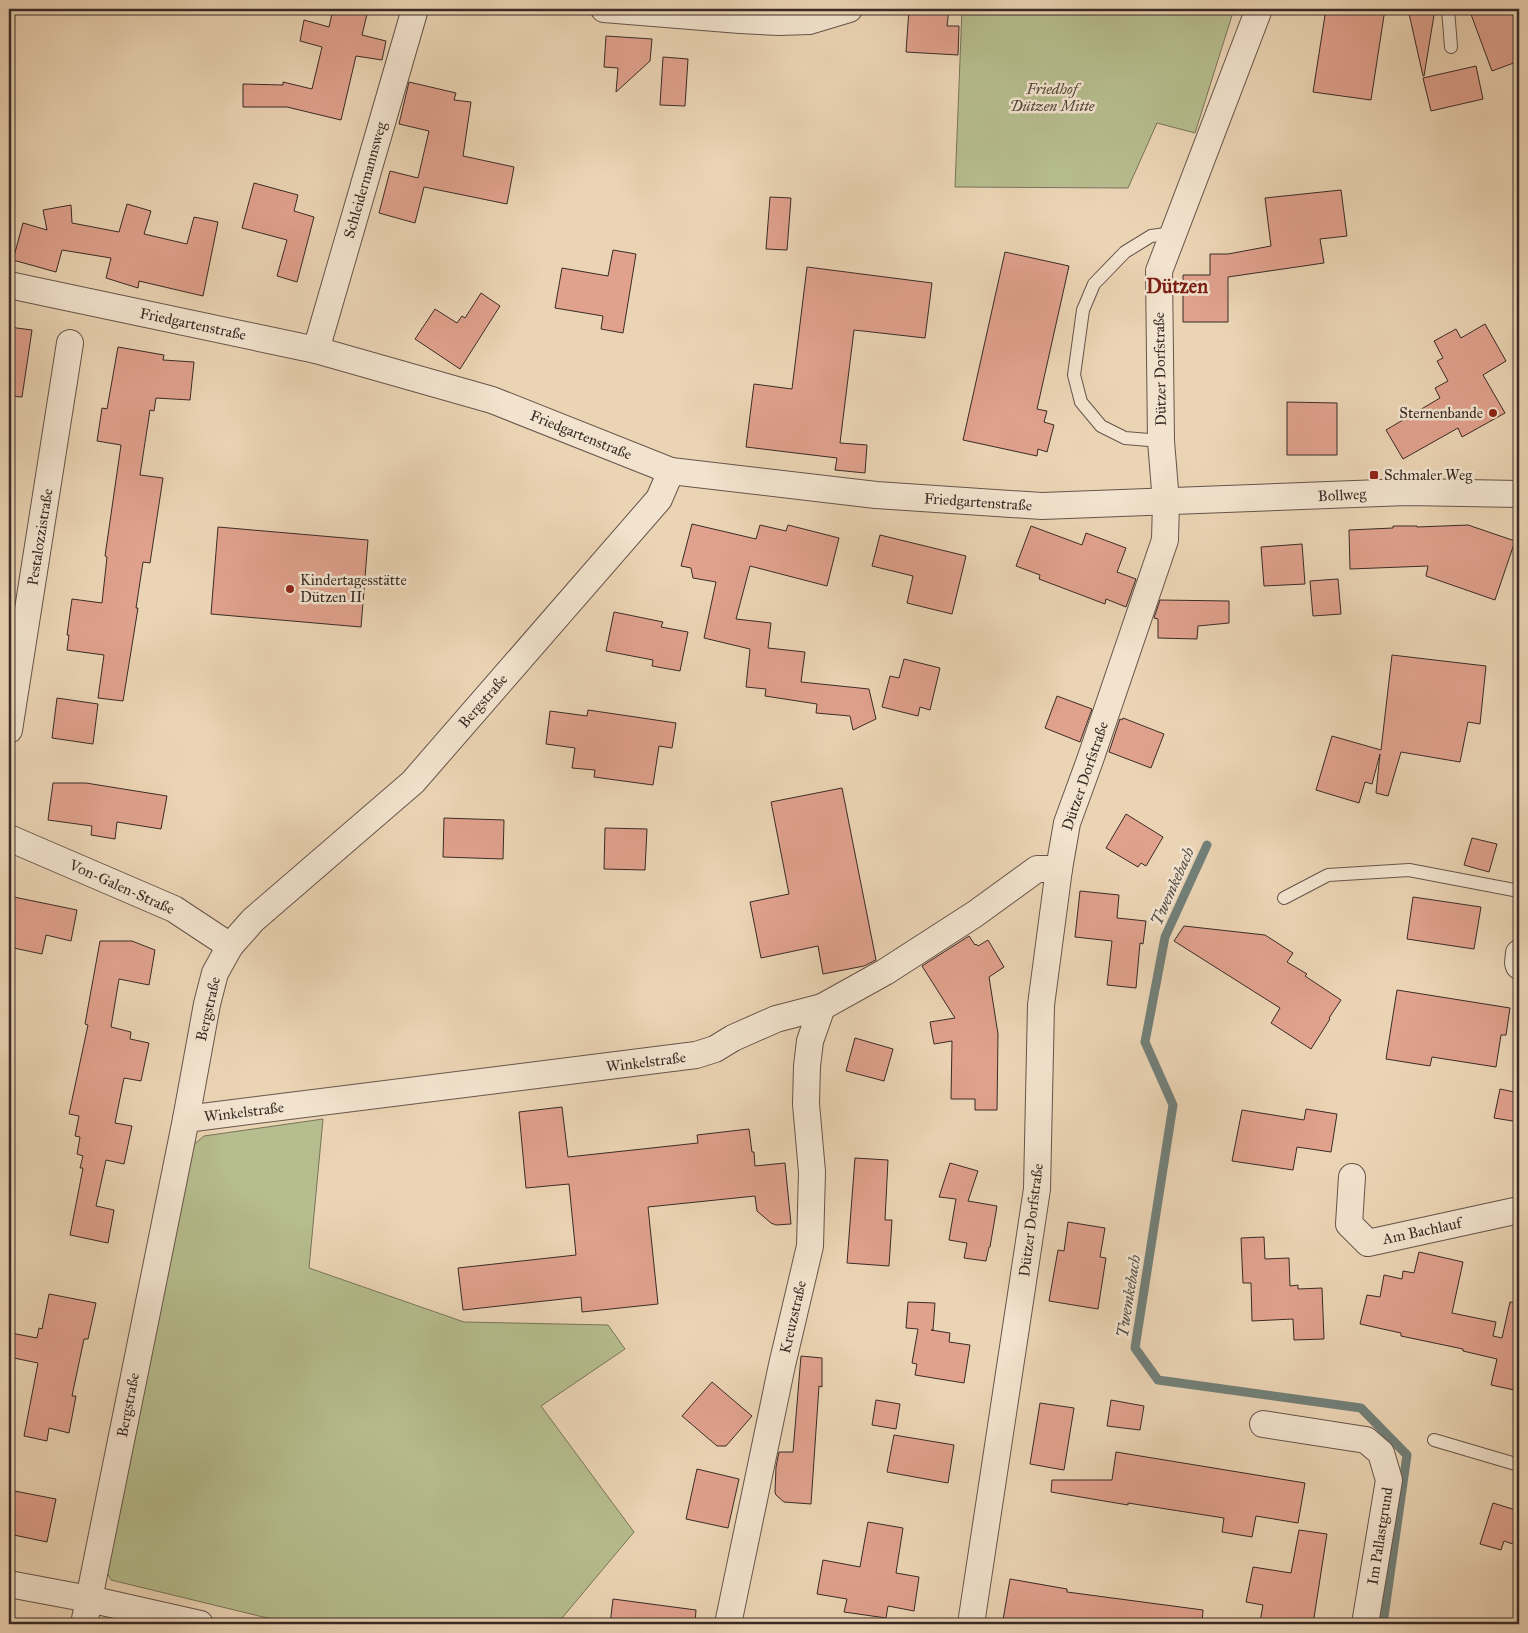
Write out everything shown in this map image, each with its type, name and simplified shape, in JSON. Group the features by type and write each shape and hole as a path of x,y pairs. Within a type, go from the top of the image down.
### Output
{"street":[{"name":"Schleidermannsweg","path":"316,350 415,9"},
{"path":"604,9 779,22 808,21 849,9"},
{"name":"Dützer Dorfstraße","path":"971,1624 1037,1189 1041,1005 1058,868 1067,824 1165,540 1166,502 1161,441 1159,271 1259,9"},
{"name":"Friedgartenstraße","path":"9,285 316,350 492,400 670,471 876,495 1042,506 1166,502"},
{"name":"Pestalozzistraße","path":"9,730 70,343"},
{"name":"Bergstraße","path":"84,1624 186,1120 207,1004 215,973 230,946 253,920 412,782 659,499 670,471"},
{"name":"Bollweg","path":"1166,502 1407,492 1519,494"},
{"name":"Von-Galen-Straße","path":"9,838 174,909 230,946"},
{"name":"Winkelstraße","path":"186,1120 696,1055 715,1049 733,1038 776,1019 822,1006 885,972 975,914 1037,870 1058,868"},
{"path":"1519,954 1519,966"},
{"name":"Kreuzstraße","path":"728,1624 782,1365 810,1246 812,1172 806,1104 806,1066 810,1041 822,1006"},
{"name":"Am Bachlauf","path":"1352,1177 1349,1224 1368,1243 1519,1210"},
{"name":"Im Pallastgrund","path":"1263,1424 1366,1440 1381,1453 1389,1480 1365,1624"},
{"path":"9,1584 89,1599 200,1624"}],"lane":[{"path":"1448,9 1451,47"},
{"path":"1161,441 1125,438 1101,426 1081,402 1074,375 1083,310 1094,284 1125,252 1151,236 1173,233"},
{"path":"1284,898 1328,876 1409,870 1519,891"},
{"path":"1434,1440 1519,1465"}],"green space":[{"name":"Friedhof Dützen Mitte","path":"962,9 1234,9 1195,133 1157,123 1128,188 955,187"},
{"path":"323,1119 309,1268 464,1322 608,1325 625,1349 541,1406 634,1532 557,1624 292,1624 111,1580 106,1571 191,1147 204,1136"}],"building":[{"path":"333,9 345,9 367,14 362,35 386,41 382,60 356,56 341,120 287,107 243,107 243,84 283,85 283,82 312,89 322,47 300,41 304,20 329,27"},
{"path":"909,9 949,9 947,26 959,26 958,55 906,52"},
{"path":"1326,9 1385,9 1371,100 1313,92"},
{"path":"1408,9 1435,9 1424,76 1423,76"},
{"path":"1469,9 1519,9 1519,61 1492,71"},
{"path":"606,36 652,39 650,61 616,92 618,68 604,67"},
{"path":"663,57 688,59 685,106 660,105"},
{"path":"1476,66 1483,99 1431,111 1423,78"},
{"path":"409,82 456,93 454,100 471,102 463,156 514,167 507,204 424,187 415,223 379,213 390,171 418,178 429,131 399,124"},
{"path":"254,183 298,195 294,211 314,217 297,282 277,276 287,240 242,228"},
{"path":"1341,190 1347,236 1320,239 1324,263 1228,277 1228,322 1183,322 1183,275 1210,275 1210,254 1228,254 1271,246 1265,198"},
{"path":"770,197 791,198 787,250 766,249"},
{"path":"127,204 151,211 144,234 187,244 194,217 218,222 203,296 139,281 138,288 106,278 111,258 62,250 56,272 13,260 23,223 47,230 43,210 71,205 72,223 119,232"},
{"path":"613,250 636,254 623,333 601,329 603,316 555,308 562,268 608,276"},
{"path":"1005,252 1069,266 1037,409 1047,411 1044,422 1054,425 1047,452 1038,449 1037,456 963,440"},
{"path":"807,267 932,283 925,338 854,330 840,443 867,445 865,473 835,470 837,458 746,447 754,384 792,389"},
{"path":"481,293 500,306 460,369 415,339 435,309 457,323 462,316 465,318"},
{"path":"1485,324 1506,361 1483,375 1505,413 1462,437 1458,428 1403,459 1386,430 1440,398 1435,388 1448,381 1437,361 1443,358 1434,341 1456,329 1461,338"},
{"path":"9,327 32,330 22,397 9,396"},
{"path":"118,347 164,355 163,360 194,362 190,400 156,398 154,411 150,410 140,475 163,478 150,563 143,562 136,608 138,608 123,701 98,698 104,655 67,650 72,599 102,603 107,557 105,556 121,445 97,441 102,408 107,409"},
{"path":"1287,402 1337,403 1337,455 1287,455"},
{"path":"692,524 756,539 760,525 786,531 788,525 839,538 827,586 750,566 736,619 771,623 768,648 805,652 801,682 869,689 876,719 853,730 850,716 816,713 817,704 765,696 766,689 746,687 750,649 704,638 716,582 693,578 691,568 681,566"},
{"path":"1468,525 1515,541 1495,600 1426,576 1428,566 1350,569 1349,530 1393,528 1393,526"},
{"path":"1031,526 1082,545 1086,533 1126,548 1117,572 1136,579 1126,607 1106,599 1105,604 1039,579 1040,575 1016,566"},
{"path":"218,527 368,540 361,627 211,614"},
{"path":"880,535 966,556 952,614 907,603 913,576 872,566"},
{"path":"1302,544 1305,584 1264,586 1261,547"},
{"path":"1338,579 1341,614 1313,616 1310,581"},
{"path":"1160,600 1229,601 1229,623 1198,626 1197,639 1158,638 1158,619 1154,618"},
{"path":"614,612 663,622 661,627 688,632 680,671 652,666 653,660 606,651"},
{"path":"1392,655 1486,666 1480,724 1468,722 1460,762 1401,752 1388,796 1376,793 1380,754 1372,784 1365,782 1359,803 1316,790 1332,736 1381,750"},
{"path":"904,659 940,668 930,710 920,707 918,716 882,707 890,676 899,678"},
{"path":"1057,696 1092,709 1080,742 1045,728"},
{"path":"57,698 98,704 93,744 52,738"},
{"path":"588,710 676,723 672,748 659,746 653,785 594,777 595,770 572,768 575,748 546,744 550,711 587,716"},
{"path":"1123,718 1164,734 1151,768 1109,752 1120,719 1122,720"},
{"path":"53,783 86,783 167,796 161,829 117,822 115,839 91,835 92,826 48,820"},
{"path":"842,788 876,960 864,966 823,974 818,946 761,958 750,902 789,894 771,802"},
{"path":"1126,814 1163,837 1146,866 1141,863 1138,867 1106,848"},
{"path":"444,818 504,820 503,859 443,857"},
{"path":"605,828 647,829 645,870 604,869"},
{"path":"1472,838 1497,844 1489,872 1464,865"},
{"path":"1080,891 1119,895 1117,918 1146,921 1143,944 1140,943 1136,988 1107,985 1112,941 1075,937"},
{"path":"9,896 77,910 71,941 46,935 42,954 9,947"},
{"path":"1413,897 1481,907 1474,949 1407,939"},
{"path":"1184,926 1265,935 1293,953 1287,962 1307,974 1305,976 1341,1000 1311,1049 1271,1023 1280,1008 1174,941"},
{"path":"969,936 975,945 978,946 988,940 1004,967 989,977 998,1034 997,1110 975,1110 975,1099 951,1099 952,1041 934,1044 930,1022 955,1018 922,966"},
{"path":"100,941 132,941 155,950 149,985 119,979 111,1027 131,1032 130,1039 149,1043 141,1081 124,1078 115,1123 132,1126 124,1164 106,1160 96,1206 114,1210 108,1243 70,1235 83,1168 80,1168 83,1156 77,1154 80,1137 75,1136 79,1116 69,1114 88,1025 85,1024"},
{"path":"1397,990 1510,1008 1506,1035 1501,1035 1496,1067 1432,1057 1430,1066 1386,1059"},
{"path":"855,1038 893,1049 884,1081 846,1071"},
{"path":"1500,1089 1519,1093 1519,1122 1494,1118"},
{"path":"562,1107 568,1157 698,1143 697,1135 749,1129 755,1166 785,1163 791,1224 776,1225 771,1223 757,1211 755,1196 648,1207 658,1304 582,1312 581,1297 463,1310 458,1268 576,1255 569,1184 526,1188 519,1112"},
{"path":"1306,1109 1337,1114 1331,1152 1297,1147 1293,1170 1232,1161 1242,1110 1304,1120"},
{"path":"855,1158 888,1160 885,1220 892,1220 889,1266 847,1263"},
{"path":"950,1163 978,1171 968,1201 997,1206 986,1261 964,1258 967,1243 949,1240 956,1199 939,1197"},
{"path":"1068,1222 1105,1228 1100,1257 1106,1258 1098,1309 1049,1301 1058,1250 1064,1251"},
{"path":"1264,1237 1265,1259 1289,1258 1290,1286 1298,1285 1298,1289 1322,1288 1324,1339 1294,1340 1293,1319 1252,1321 1251,1283 1243,1283 1241,1238"},
{"path":"1419,1252 1463,1262 1452,1313 1496,1322 1493,1336 1502,1338 1510,1302 1519,1303 1519,1391 1491,1385 1497,1359 1360,1324 1367,1295 1380,1297 1384,1275 1402,1279 1403,1271 1414,1273"},
{"path":"49,1294 96,1303 88,1339 84,1339 72,1396 76,1396 69,1433 49,1428 47,1441 24,1436 38,1363 9,1357 9,1345 11,1333 37,1338 39,1328 42,1329"},
{"path":"908,1302 935,1303 933,1330 931,1330 950,1333 949,1342 970,1345 964,1383 915,1375 917,1364 912,1363 918,1329 906,1328"},
{"path":"801,1356 822,1358 822,1387 819,1386 811,1504 784,1502 775,1492 779,1452 793,1452"},
{"path":"712,1382 752,1416 726,1446 717,1446 682,1416"},
{"path":"876,1400 900,1404 896,1429 872,1425"},
{"path":"1111,1400 1144,1406 1140,1430 1107,1426"},
{"path":"1040,1403 1074,1408 1064,1470 1030,1464"},
{"path":"894,1435 954,1445 948,1483 887,1472"},
{"path":"1116,1452 1305,1483 1298,1523 1256,1516 1252,1537 1222,1532 1224,1518 1051,1492 1052,1480 1112,1480"},
{"path":"697,1469 739,1479 728,1528 686,1519"},
{"path":"9,1490 56,1499 47,1542 9,1534"},
{"path":"1493,1503 1519,1511 1519,1546 1504,1541 1501,1550 1480,1544"},
{"path":"868,1522 903,1528 896,1573 919,1577 914,1611 888,1606 886,1618 844,1612 847,1599 817,1594 823,1560 860,1567"},
{"path":"1299,1530 1327,1534 1313,1624 1272,1624 1260,1622 1263,1605 1246,1602 1253,1567 1291,1573"},
{"path":"1010,1579 1067,1589 1067,1592 1203,1610 1202,1624 1118,1624 1080,1619 1080,1624 1030,1624 1003,1620"},
{"path":"613,1599 696,1610 695,1624 610,1624"}],"waterway":[{"name":"Twemkebach","path":"1207,845 1165,937 1145,1042 1173,1105 1135,1348 1158,1380 1361,1408 1407,1455 1383,1624"}],"place":[{"name":"Sternenbande","path":"1493,413"},
{"name":"Schmaler Weg","path":"1374,475"},
{"name":"Kindertagesstätte Dützen II","path":"290,589"}],"district":[{"name":"Dützen","path":"1177,286"}]}
